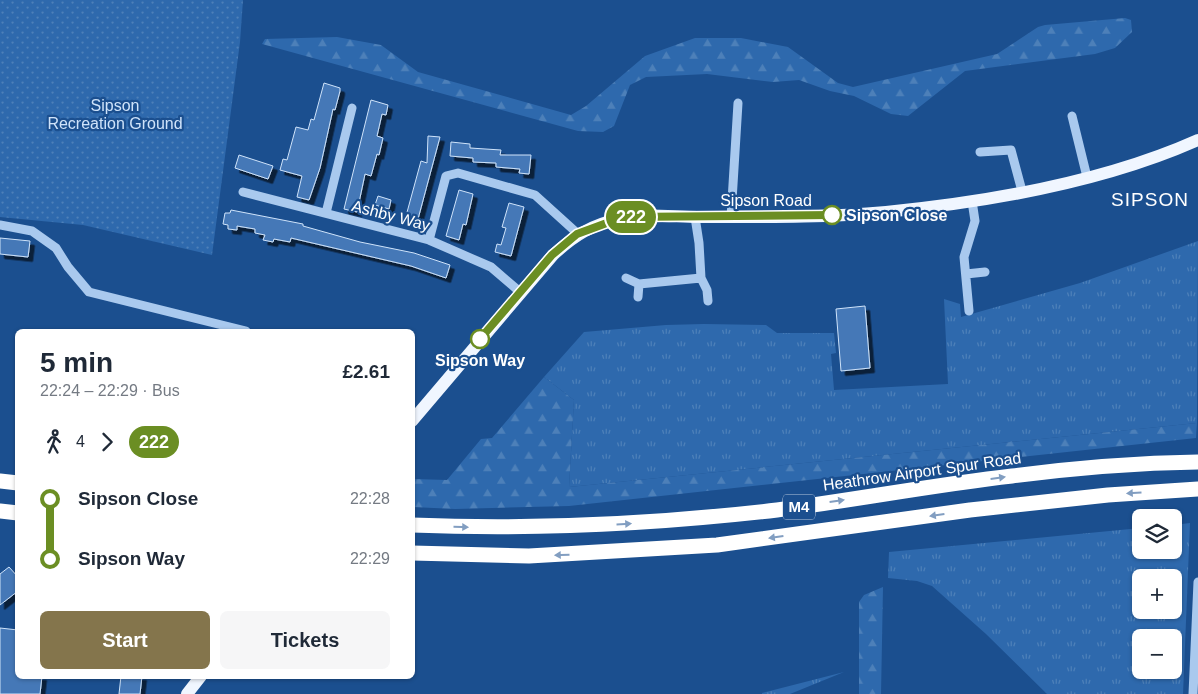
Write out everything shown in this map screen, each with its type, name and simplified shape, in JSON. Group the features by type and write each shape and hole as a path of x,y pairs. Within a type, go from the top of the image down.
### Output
{"highway":[{"name":"Heathrow Airport Spur Road","path":"415,525 464,527 587,526 673,521 778,510 1012,476 1105,466 1198,462"},
{"path":"0,481 15,483"},
{"name":"M4","path":"415,553 529,556 717,545 970,510 1108,495 1198,490"},
{"path":"0,511 15,513"}],"main road":[{"name":"Sipson Road","path":"415,417 552,255 577,234 623,217 808,217 875,213 972,202 1087,176 1160,156 1198,140"},
{"path":"187,694 200,679"}],"street":[{"path":"730,217 738,103"},
{"path":"326,212 352,108"},
{"path":"1072,116 1087,176"},
{"path":"980,152 1011,150 1022,191"},
{"path":"429,240 446,176 458,173 536,194 577,234"},
{"name":"Ashby Way","path":"243,192 429,240 491,267 520,292"},
{"path":"969,311 964,257 975,221 972,202"},
{"path":"695,217 701,278 707,290 708,301"},
{"path":"0,226 32,231 56,248 68,267 89,292 238,329"},
{"path":"966,274 985,272"},
{"path":"626,278 639,284 701,278"},
{"path":"638,297 639,284"},
{"path":"1193,694 1198,582"}],"green space":[{"name":"Sipson Recreation Ground","path":"0,0 243,0 240,42 212,255 83,225 0,217"},
{"path":"1125,18 1131,20 1132,32 1115,48 1095,54 965,71 908,116 891,114 854,96 830,91 799,80 773,82 707,74 646,77 630,85 614,126 603,132 578,131 262,44 265,39 337,37 381,45 418,72 571,115 586,106 645,56 695,38 741,38 788,47 838,83 853,87 997,54 1038,27 1045,25"},
{"path":"1198,241 1197,423 569,487 574,400 544,377 584,332 666,325 704,324 766,325 777,333 834,333 836,353 831,354 834,390 948,384 944,299 960,304 961,317 1080,283"},
{"path":"544,377 574,400 569,487 1197,423 1196,438 569,506 455,509 415,507 415,479 447,480 481,439 492,438"},
{"path":"1190,523 1183,694 1047,694 986,634 932,586 917,581 888,578 889,552 1132,529 1132,559 1182,559 1182,524"},
{"path":"883,587 881,694 859,694 859,602 864,595"},
{"path":"844,672 790,694 762,694 762,693"}],"building":[{"path":"324,83 340,88 340,91 335,110 333,109 320,168 309,200 297,197 302,176 280,170 283,159 287,160 296,127 308,130 311,119 314,120"},
{"path":"371,100 388,105 386,115 382,114 377,136 383,138 379,155 377,154 371,176 365,174 357,212 344,209"},
{"path":"428,136 440,137 418,219 406,216 421,161 427,163"},
{"path":"451,142 470,144 470,148 501,150 500,155 531,155 529,174 519,173 520,169 496,167 496,163 473,162 473,158 450,156"},
{"path":"239,155 273,166 268,179 235,168"},
{"path":"459,190 473,194 466,225 463,224 459,240 446,236"},
{"path":"378,196 391,200 389,209 375,205"},
{"path":"509,203 524,207 511,256 495,252 497,244 501,245 506,228 502,227"},
{"path":"231,210 303,224 303,226 360,242 414,253 450,265 446,278 411,266 291,238 290,242 274,239 273,242 263,240 265,235 255,233 255,229 237,226 237,230 228,229 228,225 223,224 225,213 230,213"},
{"path":"0,238 30,241 28,257 0,254"},
{"path":"865,306 870,368 841,371 836,309"},
{"path":"9,567 15,574 15,593 0,605 0,574"},
{"path":"0,628 15,630 15,679 42,679 40,694 0,694"},
{"path":"121,679 142,679 140,694 119,694"}],"bus line":[{"name":"222","path":"480,339 552,255 577,234 623,217 808,217 832,215"}],"place":[{"name":"Sipson Close","path":"832,215"},
{"name":"Sipson Way","path":"480,339"}],"district":[{"name":"SIPSON","path":"1150,199"}]}
